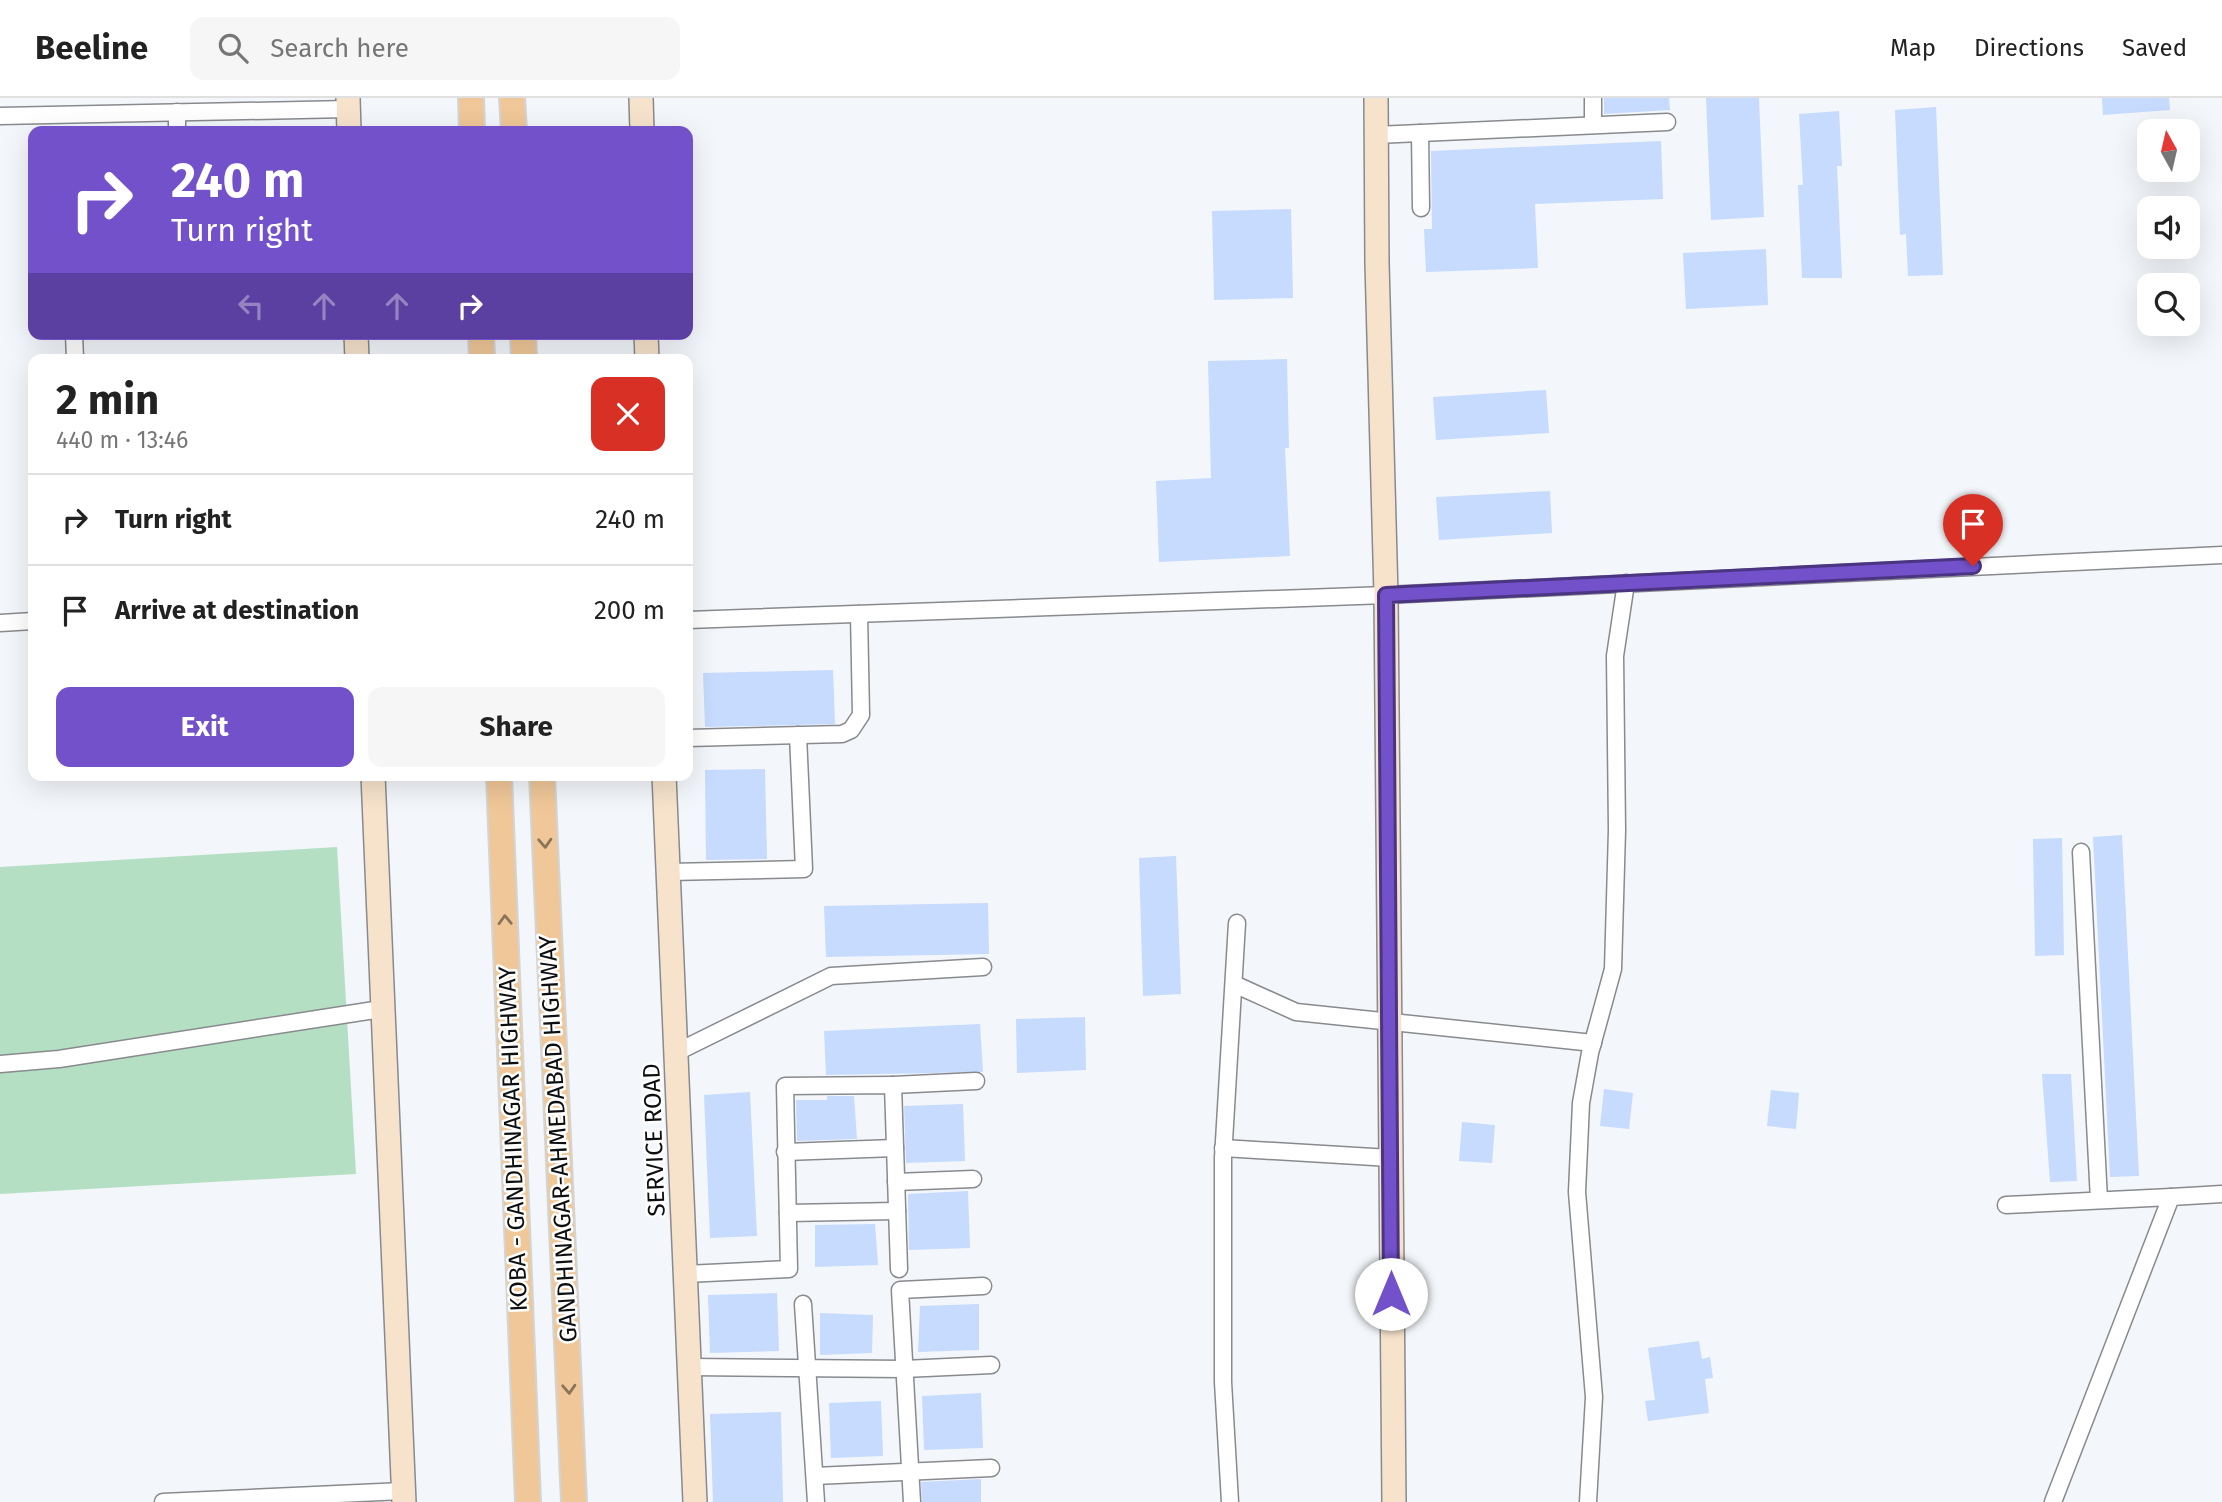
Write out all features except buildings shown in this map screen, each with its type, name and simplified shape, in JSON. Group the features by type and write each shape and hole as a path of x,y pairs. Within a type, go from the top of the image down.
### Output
{"main road":[{"path":"471,98 472,126"},
{"path":"513,98 514,126"},
{"name":"KOBA - GANDHINAGAR HIGHWAY","path":"499,781 528,1502"},
{"name":"GANDHINAGAR-AHMEDABAD HIGHWAY","path":"542,781 574,1502"}],"street":[{"path":"13,98 7,116 78,114 115,106 177,112 348,113"},
{"path":"641,98 642,126"},
{"path":"1376,98 1386,595 1394,1502"},
{"path":"1593,98 1594,125"},
{"path":"177,112 177,126"},
{"path":"78,114 78,126"},
{"path":"1377,135 1667,122"},
{"path":"1420,133 1420,208"},
{"path":"693,620 1386,595 2222,555"},
{"path":"1588,1502 1594,1397 1577,1192 1581,1103 1593,1043 1613,969 1617,830 1615,656 1626,583"},
{"path":"693,738 842,734 858,723 861,715 859,614"},
{"path":"0,623 28,621"},
{"path":"668,872 804,869 798,735"},
{"path":"163,1502 403,1497 373,781"},
{"name":"SERVICE ROAD","path":"664,781 695,1502"},
{"path":"2081,852 2099,1200"},
{"path":"1230,1502 1223,1382 1223,1148 1237,923"},
{"path":"677,1052 831,976 983,967"},
{"path":"1234,984 1296,1012 1593,1043"},
{"path":"0,1064 59,1059 381,1009"},
{"path":"686,1274 789,1269 785,1086 976,1081"},
{"path":"893,1085 899,1269"},
{"path":"785,1152 895,1148"},
{"path":"1223,1148 1390,1158"},
{"path":"896,1182 973,1179"},
{"path":"2006,1205 2222,1194"},
{"path":"2053,1502 2171,1197"},
{"path":"788,1213 897,1212"},
{"path":"912,1502 900,1290 984,1286"},
{"path":"803,1304 816,1502"},
{"path":"690,1367 904,1369 991,1364"},
{"path":"815,1476 991,1468"}],"green space":[{"path":"337,847 356,1174 0,1194 0,867"}],"route":[{"path":"1391,1294 1386,595 1973,566"}]}
